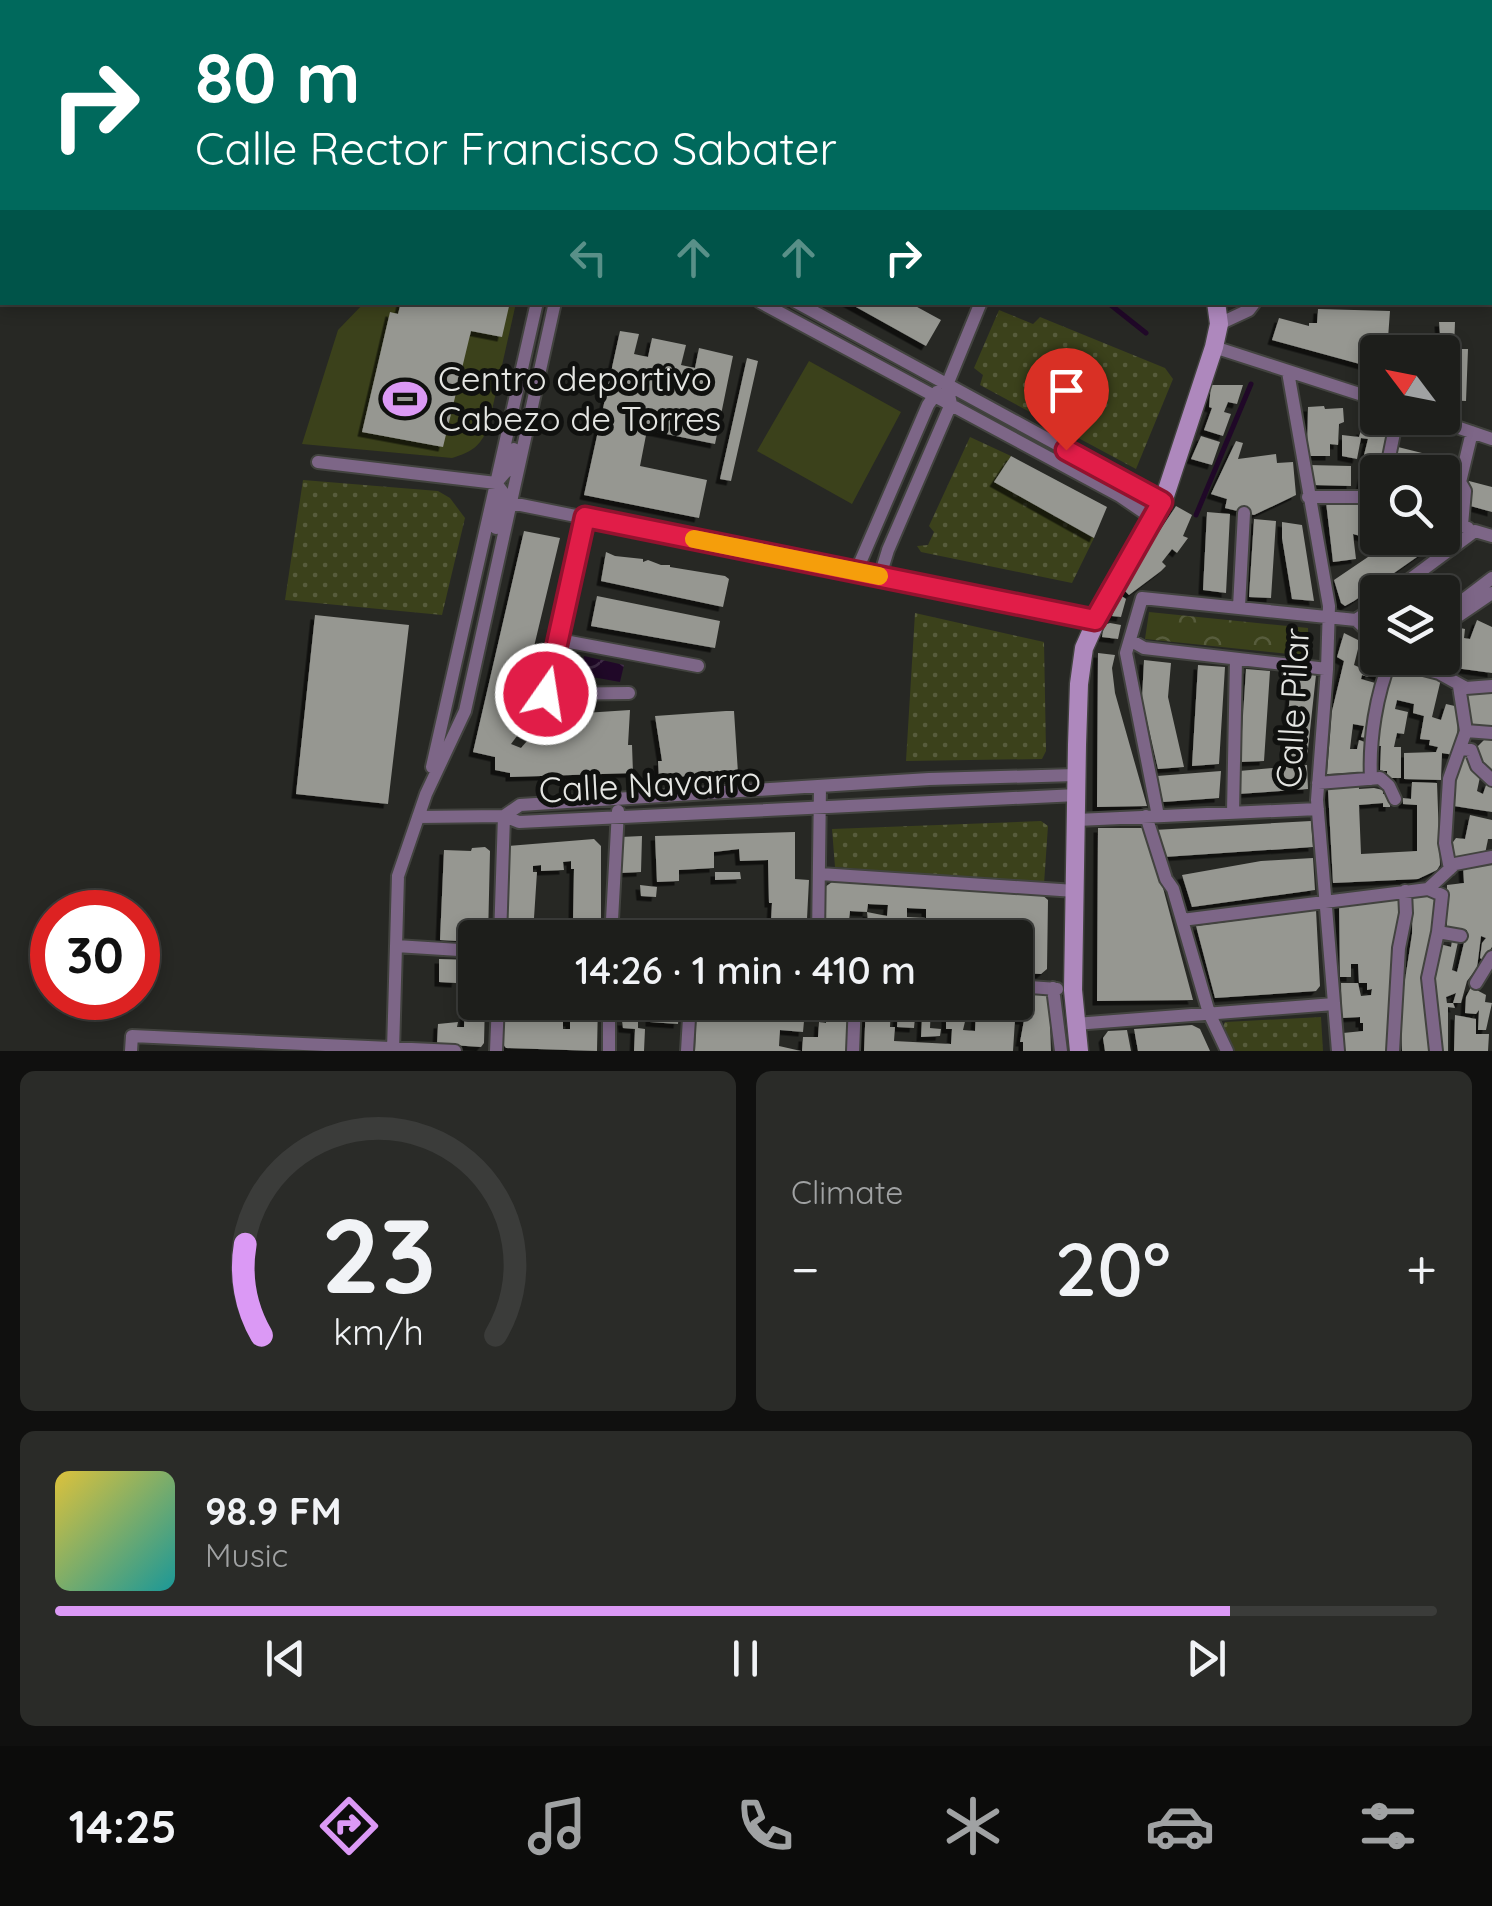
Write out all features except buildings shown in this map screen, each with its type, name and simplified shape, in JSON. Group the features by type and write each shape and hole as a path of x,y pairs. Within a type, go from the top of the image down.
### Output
{"main road":[{"path":"1079,1051 1073,990 1076,775 1084,648 1095,620 1157,510 1214,347 1220,324 1217,305"}],"street":[{"path":"393,1049 398,876 426,794 536,305"},
{"path":"426,794 465,711 554,305"},
{"path":"766,305 1120,496 1157,510"},
{"path":"801,305 947,385 1157,510"},
{"path":"880,576 951,404 947,385 980,305"},
{"path":"1220,324 1252,305"},
{"path":"1214,347 1360,394"},
{"name":"Calle Pilar","path":"1288,372 1328,616 1318,809 1338,1051"},
{"path":"856,572 933,394 947,385"},
{"path":"496,483 510,467 534,396"},
{"path":"1460,428 1492,439"},
{"path":"1469,528 1465,491 1460,482 1472,432"},
{"path":"318,462 496,483 511,502 1095,620"},
{"path":"483,629 501,505 496,483"},
{"path":"1308,497 1360,497"},
{"path":"1239,608 1244,513"},
{"path":"538,730 585,517"},
{"path":"1460,525 1492,536"},
{"path":"1412,575 1469,528"},
{"path":"1460,602 1492,578"},
{"path":"1460,615 1492,593"},
{"path":"1228,1051 1209,1013 1173,889 1166,879 1152,816 1126,652 1142,598 1328,616 1360,624"},
{"path":"1356,620 1360,617"},
{"path":"558,640 698,666"},
{"path":"1130,640 1144,648 1328,669"},
{"path":"1232,812 1236,659"},
{"path":"1371,779 1369,752 1385,675"},
{"path":"1443,675 1459,686 1492,686"},
{"path":"1450,869 1445,842 1449,779 1466,731 1459,686"},
{"path":"546,694 629,693"},
{"path":"1466,731 1492,733"},
{"path":"1461,748 1471,750 1477,766 1492,780"},
{"name":"Calle Navarro","path":"504,816 520,805 1076,775"},
{"path":"1318,783 1380,778 1396,800"},
{"path":"819,920 820,786"},
{"name":"Calle Navarro","path":"504,816 519,822 1077,795"},
{"path":"612,920 618,799"},
{"path":"1077,820 1318,809"},
{"path":"418,818 504,816 501,920"},
{"path":"1182,920 1428,888 1455,864 1492,858"},
{"path":"820,874 1075,892"},
{"path":"1428,888 1442,895 1428,978 1436,1051"},
{"path":"1394,1051 1405,891"},
{"path":"1438,932 1461,936"},
{"path":"396,946 458,950"},
{"path":"1476,983 1492,958"},
{"path":"1033,987 1073,990"},
{"path":"1053,988 1062,1051"},
{"path":"1075,1024 1334,1004"},
{"path":"496,1051 497,1020"},
{"path":"608,1051 609,1020"},
{"path":"688,1051 689,1020"},
{"path":"853,1051 855,1020"},
{"path":"131,1051 132,1036 296,1047 455,1051"}],"green space":[{"name":"Centro deportivo Cabezo de Torres","path":"362,305 516,305 482,440 452,458 302,444 338,330"},
{"path":"999,310 1033,324 1040,317 1165,368 1173,379 1136,469 980,385 983,375 974,368"},
{"path":"809,361 901,412 852,504 757,451"},
{"path":"970,437 1011,456 995,482 1094,538 1072,583 921,552 917,546 928,545 934,532 929,526"},
{"path":"303,480 438,491 450,498 465,518 442,615 285,600"},
{"path":"1149,612 1308,628 1308,656 1145,639"},
{"path":"915,613 1044,642 1046,751 1042,759 906,761"},
{"path":"1041,821 1048,826 1044,884 835,867 832,829"},
{"path":"1321,1017 1323,1051 1234,1051 1223,1027 1225,1022"}],"water":[{"path":"584,656 624,665 620,682 581,675"}],"waterway":[{"path":"1111,305 1146,333"},
{"path":"1196,515 1251,384"}],"slow traffic":[{"path":"694,539 879,576"}],"place":[{"name":"Centro deportivo Cabezo de Torres","path":"405,399"}],"route":[{"path":"546,694 585,517 1095,620 1162,502 1066,450"}]}
